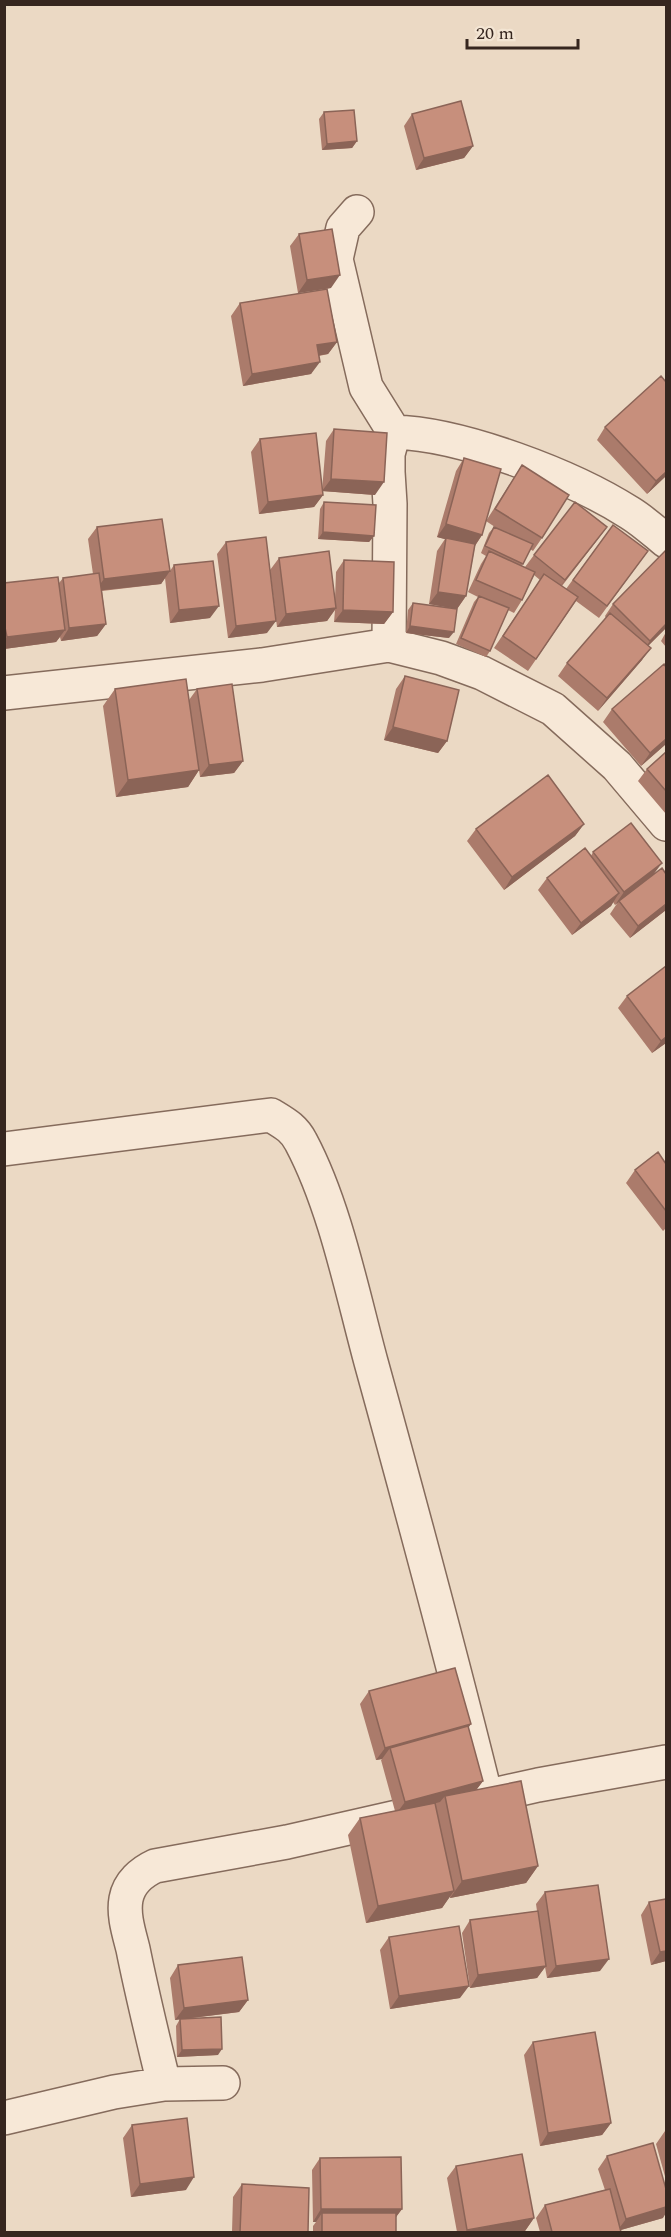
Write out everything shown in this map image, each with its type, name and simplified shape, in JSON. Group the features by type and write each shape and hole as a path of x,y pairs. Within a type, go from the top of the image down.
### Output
{"street":[{"path":"357,212 343,228 336,259 366,387 394,432 388,463 390,504 388,645"},
{"path":"394,432 410,433 473,447 552,473 630,513 666,541"},
{"path":"4,693 250,666 388,645 441,658 482,673 553,709 616,766 666,824"},
{"path":"4,1149 271,1115 290,1126 300,1141 316,1177 340,1250 431,1577 455,1803"},
{"path":"164,2084 144,2004 126,1915 126,1897 143,1872 156,1866 287,1842 455,1803 666,1762"},
{"path":"4,2118 114,2092 164,2084 223,2083"}],"building":[{"path":"461,101 473,146 424,158 412,114"},
{"path":"354,110 357,141 327,144 324,112"},
{"path":"332,229 340,275 307,280 299,234"},
{"path":"327,289 337,342 317,345 320,362 252,374 240,303"},
{"path":"661,376 666,382 666,472 656,481 605,427"},
{"path":"334,429 387,433 384,482 331,479"},
{"path":"316,433 323,495 268,502 260,439"},
{"path":"464,458 501,469 482,535 446,524"},
{"path":"522,465 569,495 542,538 495,509"},
{"path":"324,502 376,505 374,536 323,532"},
{"path":"575,502 607,527 565,580 534,555"},
{"path":"162,519 170,571 104,579 97,527"},
{"path":"613,525 648,551 607,606 573,580"},
{"path":"494,527 533,544 523,564 485,546"},
{"path":"266,537 276,621 236,626 226,542"},
{"path":"446,538 475,544 466,596 438,592"},
{"path":"666,550 666,624 650,641 613,604"},
{"path":"329,551 336,608 286,614 279,558"},
{"path":"489,551 535,572 522,600 476,580"},
{"path":"344,560 394,562 393,612 343,610"},
{"path":"213,561 219,606 179,610 174,565"},
{"path":"99,573 106,624 69,628 63,578"},
{"path":"544,574 578,597 536,659 503,636"},
{"path":"58,577 65,630 7,637 4,623 4,583"},
{"path":"479,596 509,608 490,651 461,638"},
{"path":"413,603 457,609 454,632 410,626"},
{"path":"610,613 651,648 607,698 567,663"},
{"path":"664,664 666,667 666,739 650,753 612,709"},
{"path":"405,676 459,690 447,741 393,727"},
{"path":"186,679 199,770 128,780 115,689"},
{"path":"232,684 243,761 209,765 197,689"},
{"path":"666,752 666,791 647,769"},
{"path":"548,775 584,824 512,877 476,829"},
{"path":"631,823 662,863 624,892 593,852"},
{"path":"585,848 619,893 581,923 547,878"},
{"path":"662,868 666,874 666,904 638,926 619,901"},
{"path":"666,966 666,1037 661,1041 627,996"},
{"path":"658,1152 666,1164 666,1211 635,1170"},
{"path":"455,1668 471,1724 385,1748 369,1691"},
{"path":"468,1726 483,1781 405,1802 390,1748"},
{"path":"521,1781 538,1866 462,1881 445,1796"},
{"path":"435,1803 454,1891 378,1906 360,1818"},
{"path":"598,1885 609,1959 556,1966 545,1892"},
{"path":"666,1899 666,1951 660,1952 649,1902"},
{"path":"538,1911 546,1966 478,1975 470,1920"},
{"path":"459,1926 469,1986 399,1996 389,1937"},
{"path":"242,1957 248,2000 184,2008 178,1965"},
{"path":"221,2017 222,2049 182,2050 180,2019"},
{"path":"595,2032 611,2123 548,2133 533,2042"},
{"path":"187,2118 194,2177 140,2184 132,2125"},
{"path":"653,2143 666,2189 666,2207 626,2219 607,2156"},
{"path":"522,2154 534,2218 467,2230 456,2166"},
{"path":"401,2157 402,2209 321,2209 320,2158"},
{"path":"242,2184 309,2188 308,2232 240,2232"},
{"path":"610,2189 621,2232 552,2232 545,2205"},
{"path":"322,2213 396,2213 396,2232 322,2232"}]}
